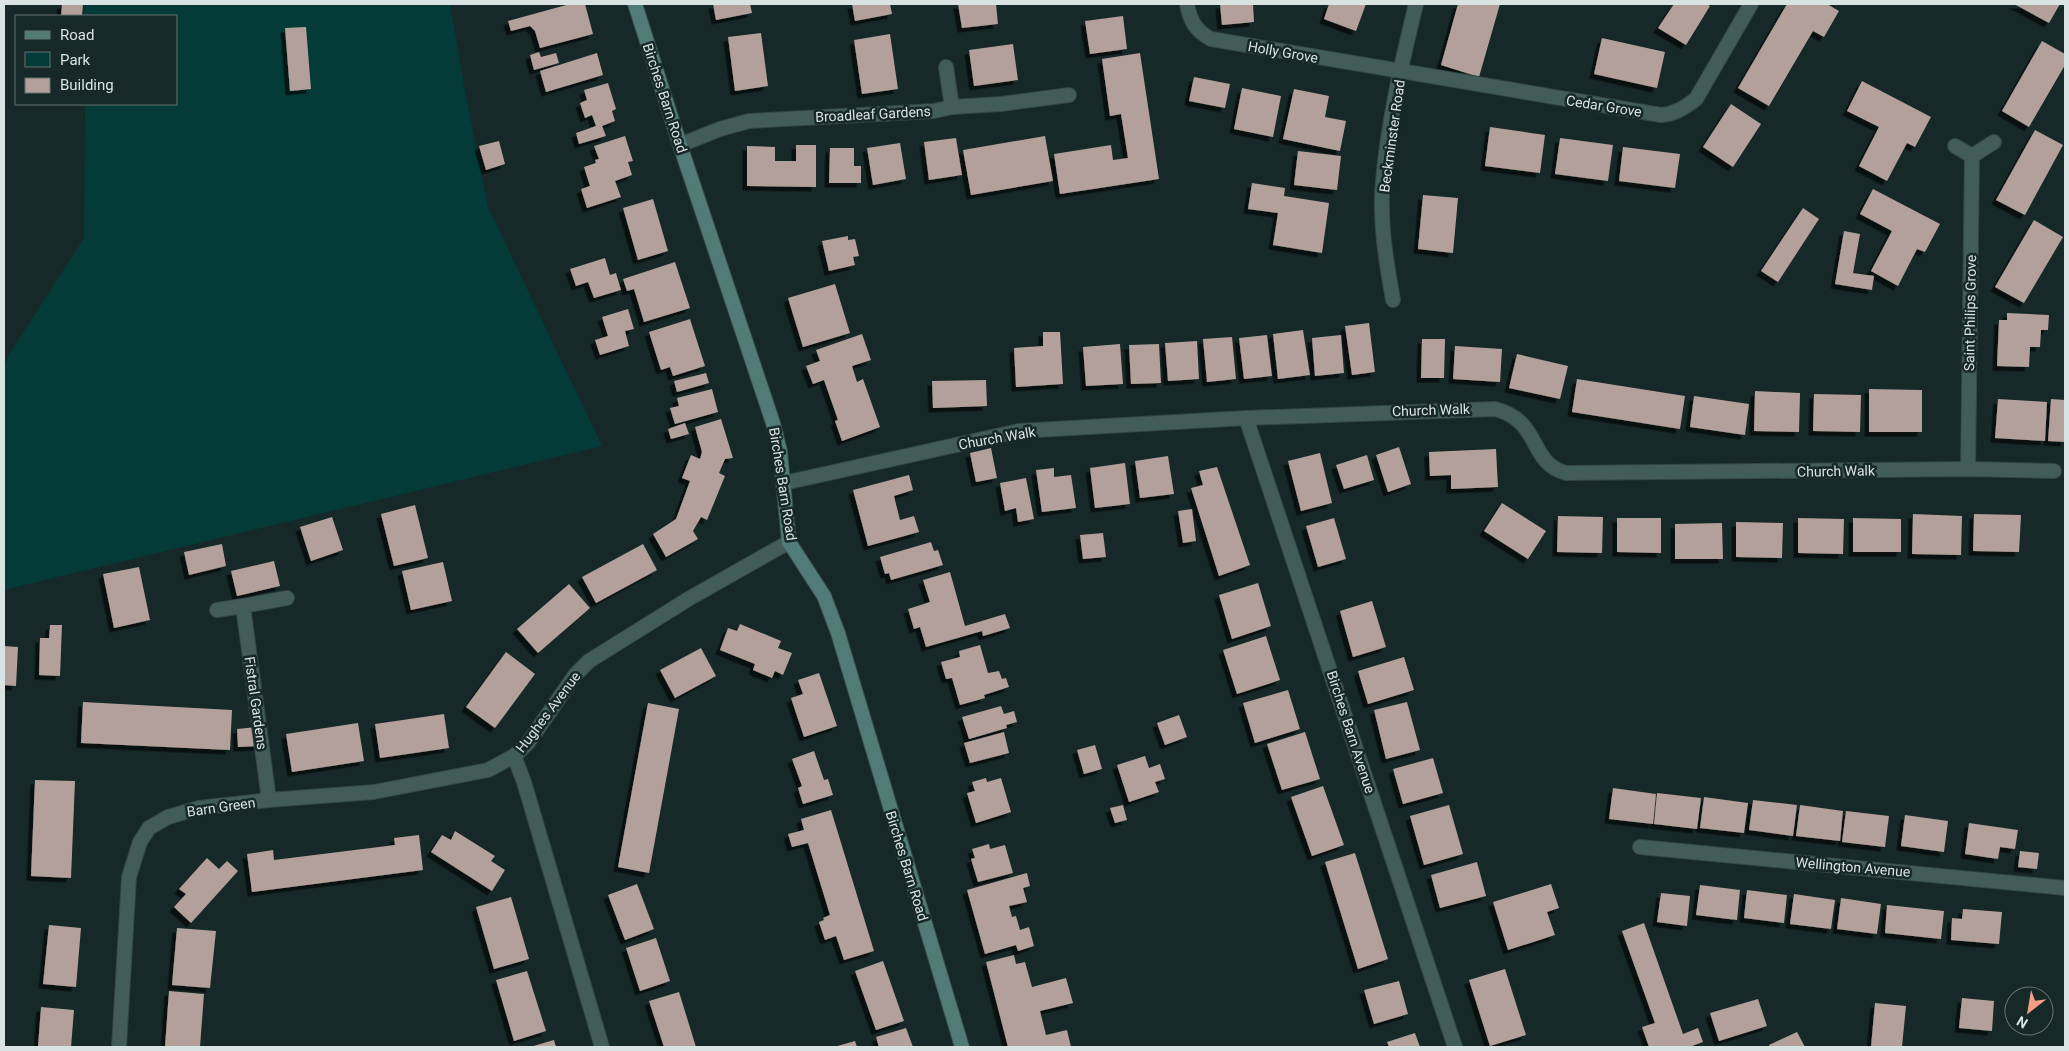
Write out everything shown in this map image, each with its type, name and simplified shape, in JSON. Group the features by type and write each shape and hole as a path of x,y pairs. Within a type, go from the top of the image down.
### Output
{"main road":[{"name":"Birches Barn Road","path":"635,4 773,423 780,451 789,542 824,596 838,633 962,1047"}],"street":[{"name":"Holly Grove","path":"1187,4 1189,15 1198,32 1211,39 1400,72"},
{"name":"Beckminster Road","path":"1393,300 1384,228 1383,182 1400,72 1416,4"},
{"name":"Cedar Grove","path":"1400,72 1661,115 1671,114 1683,109 1696,99 1751,4"},
{"path":"946,67 952,107"},
{"name":"Broadleaf Gardens","path":"680,145 720,129 749,121 934,111 952,107 1001,104 1069,95"},
{"path":"1955,146 1972,156 1994,142"},
{"name":"Saint Philips Grove","path":"1968,469 1972,156"},
{"name":"Church Walk","path":"784,483 1019,431 1246,418 1495,409 1507,412 1525,425 1541,456 1556,470 1566,473 1968,469 2054,471"},
{"name":"Birches Barn Avenue","path":"1246,418 1455,1047"},
{"name":"Hughes Avenue","path":"602,1047 527,791 514,756 528,743 576,674 589,661 675,607 789,542"},
{"path":"217,610 287,598"},
{"name":"Fistral Gardens","path":"243,606 269,800"},
{"name":"Barn Green","path":"119,1047 129,877 140,842 149,828 168,816 199,808 269,800 374,792 488,770 514,756"},
{"name":"Wellington Avenue","path":"1640,847 2065,888"}],"green space":[{"path":"85,4 450,4 488,207 602,446 4,590 4,368 8,356 84,238 85,105 178,105 178,15 84,15"}],"building":[{"path":"62,4 83,4 82,15 61,15"},
{"path":"570,4 585,4 593,34 540,48 535,31 530,26 511,31 508,21"},
{"path":"713,4 750,4 752,13 716,20"},
{"path":"852,4 890,4 892,14 855,21"},
{"path":"958,4 996,4 998,24 962,28"},
{"path":"1220,4 1253,4 1254,22 1222,25"},
{"path":"1329,4 1366,4 1356,31 1324,19"},
{"path":"1458,4 1500,4 1479,77 1441,65"},
{"path":"1674,4 1706,4 1710,6 1686,45 1658,28"},
{"path":"1787,4 1827,4 1839,11 1824,37 1813,31 1769,106 1738,88"},
{"path":"2014,4 2060,4 2049,23"},
{"path":"1123,16 1127,49 1090,54 1085,21"},
{"path":"306,27 311,89 290,91 285,28"},
{"path":"761,33 768,86 735,91 728,37"},
{"path":"890,34 898,89 862,94 854,40"},
{"path":"1602,38 1665,52 1657,88 1594,74"},
{"path":"2042,41 2065,54 2065,65 2029,127 2002,111"},
{"path":"1013,44 1018,80 974,86 969,50"},
{"path":"539,52 541,57 556,53 559,63 534,70 530,55"},
{"path":"597,53 603,75 546,92 540,71"},
{"path":"1140,53 1159,179 1060,194 1054,154 1111,145 1113,160 1128,158 1121,114 1110,116 1102,59"},
{"path":"1194,77 1230,84 1225,108 1189,101"},
{"path":"1862,81 1931,117 1915,147 1907,143 1887,181 1859,166 1879,127 1847,111"},
{"path":"608,83 616,109 612,111 615,121 602,126 606,136 579,144 576,133 596,126 592,115 585,118 580,103 587,100 584,90"},
{"path":"1242,88 1281,96 1273,137 1234,129"},
{"path":"1294,89 1329,96 1325,117 1346,121 1340,151 1283,139"},
{"path":"1731,104 1761,124 1733,167 1703,147"},
{"path":"1490,127 1545,135 1540,173 1485,166"},
{"path":"2035,130 2063,145 2025,215 1996,200"},
{"path":"625,136 633,161 628,162 632,175 615,181 621,197 587,208 581,189 590,186 584,167 596,163 595,160 599,159 594,146"},
{"path":"1045,136 1053,181 971,195 963,150"},
{"path":"956,138 962,175 929,180 924,142"},
{"path":"1560,138 1613,145 1608,181 1555,174"},
{"path":"499,141 505,164 486,170 479,146"},
{"path":"900,143 906,179 873,185 867,148"},
{"path":"796,145 816,145 816,187 747,186 747,146 775,147 775,161 796,161"},
{"path":"1623,147 1680,154 1675,188 1619,181"},
{"path":"830,148 854,148 854,166 861,166 861,183 829,183"},
{"path":"1298,151 1341,156 1337,190 1294,185"},
{"path":"1252,183 1285,188 1284,196 1329,203 1322,253 1273,245 1278,213 1248,209"},
{"path":"1873,189 1940,224 1925,252 1917,249 1898,286 1871,271 1892,231 1860,214"},
{"path":"1423,195 1458,198 1453,253 1418,249"},
{"path":"653,199 668,251 638,260 623,208"},
{"path":"1803,208 1819,219 1778,282 1761,271"},
{"path":"2034,220 2063,237 2024,303 1995,287"},
{"path":"1844,231 1860,234 1853,273 1874,276 1872,290 1835,284"},
{"path":"848,236 848,240 855,239 859,256 853,257 855,265 829,271 822,241"},
{"path":"605,258 610,275 616,273 621,290 594,298 588,282 576,286 570,269"},
{"path":"675,262 690,308 644,322 634,289 627,291 623,279"},
{"path":"835,284 850,333 803,347 788,298"},
{"path":"628,309 634,329 625,331 629,346 600,355 595,340 608,336 602,317"},
{"path":"2007,313 2049,315 2048,330 2041,330 2040,347 2030,347 2029,367 1997,366 1999,320 2007,320"},
{"path":"690,319 705,366 673,376 670,367 661,370 649,332"},
{"path":"1369,323 1375,372 1352,375 1345,326"},
{"path":"1303,330 1310,375 1278,379 1273,334"},
{"path":"1043,332 1060,332 1063,384 1016,387 1014,348 1043,346"},
{"path":"862,334 871,360 852,366 857,382 863,379 880,427 842,441 835,421 838,420 824,380 813,384 806,366 820,361 816,350"},
{"path":"1267,335 1272,376 1244,379 1239,338"},
{"path":"1341,335 1344,373 1315,376 1312,338"},
{"path":"1232,337 1236,379 1207,382 1203,339"},
{"path":"1422,339 1445,339 1444,378 1421,378"},
{"path":"1197,341 1199,379 1168,381 1165,343"},
{"path":"1120,344 1123,384 1086,386 1083,347"},
{"path":"1159,344 1161,383 1131,384 1129,345"},
{"path":"1455,346 1502,349 1500,382 1453,379"},
{"path":"1517,354 1568,366 1560,399 1509,388"},
{"path":"706,373 709,383 677,392 674,381"},
{"path":"1577,379 1685,396 1680,429 1572,412"},
{"path":"986,380 987,406 933,408 932,381"},
{"path":"712,389 718,412 675,424 670,408 679,406 677,398"},
{"path":"1869,389 1922,390 1922,432 1869,432"},
{"path":"1755,391 1800,393 1799,432 1754,431"},
{"path":"1814,394 1861,395 1860,432 1813,431"},
{"path":"1694,396 1749,404 1745,435 1690,427"},
{"path":"1998,399 2047,402 2045,441 1995,438"},
{"path":"2051,399 2065,400 2065,442 2048,441"},
{"path":"721,419 733,458 725,459 719,473 725,476 707,520 701,517 693,531 698,539 666,557 653,534 676,519 690,481 682,478 691,455 700,459 702,452 695,427"},
{"path":"685,423 689,434 671,439 668,429"},
{"path":"1399,447 1411,484 1388,492 1376,455"},
{"path":"991,448 997,478 976,482 970,453"},
{"path":"1496,449 1498,487 1451,489 1451,475 1430,476 1429,452"},
{"path":"1320,453 1332,503 1301,511 1288,461"},
{"path":"1367,455 1374,480 1344,489 1336,465"},
{"path":"1168,456 1174,494 1140,498 1135,461"},
{"path":"1125,463 1130,504 1095,508 1090,468"},
{"path":"1217,467 1250,565 1219,576 1191,488 1203,485 1199,471"},
{"path":"1054,468 1054,477 1071,475 1076,508 1042,512 1036,470"},
{"path":"909,475 913,490 894,496 900,520 914,516 919,532 868,546 853,490"},
{"path":"1026,478 1034,519 1018,522 1016,508 1005,511 1000,483"},
{"path":"1502,503 1546,531 1528,559 1484,531"},
{"path":"415,505 428,558 394,566 381,514"},
{"path":"1192,509 1196,541 1183,543 1178,511"},
{"path":"1913,514 1962,516 1961,555 1912,554"},
{"path":"1974,514 2021,515 2019,552 1973,551"},
{"path":"1558,516 1603,517 1602,553 1557,552"},
{"path":"332,517 343,550 311,561 300,527"},
{"path":"1334,518 1346,559 1318,567 1306,526"},
{"path":"1617,518 1661,518 1661,553 1617,552"},
{"path":"1798,518 1844,519 1843,554 1798,553"},
{"path":"1853,518 1901,519 1901,552 1853,552"},
{"path":"1736,522 1783,523 1782,558 1736,557"},
{"path":"1722,523 1723,559 1675,559 1675,524"},
{"path":"1103,533 1106,557 1083,559 1080,535"},
{"path":"931,542 934,551 938,550 943,565 891,580 889,573 885,574 880,557"},
{"path":"222,544 226,566 189,575 184,552"},
{"path":"643,544 657,570 596,603 582,577"},
{"path":"274,561 280,586 237,596 231,571"},
{"path":"443,562 452,601 411,610 402,571"},
{"path":"139,567 150,620 114,628 103,574"},
{"path":"950,572 965,626 1005,614 1010,628 983,636 982,631 926,647 920,627 914,629 908,609 930,602 923,580"},
{"path":"1258,583 1271,626 1232,639 1219,595"},
{"path":"569,584 590,608 538,653 517,629"},
{"path":"1372,601 1386,647 1353,657 1340,611"},
{"path":"740,624 781,641 778,648 792,653 783,675 775,671 772,678 753,670 755,664 720,650 728,628 737,631"},
{"path":"50,625 62,625 60,676 39,675 40,638 49,638"},
{"path":"1266,636 1280,680 1237,694 1223,650"},
{"path":"980,645 988,673 999,671 1002,679 1006,678 1009,687 984,695 985,698 960,705 952,678 946,679 941,662 960,657 959,651"},
{"path":"4,646 18,647 16,686 4,685"},
{"path":"701,648 716,676 675,698 660,670"},
{"path":"506,652 535,674 495,728 466,707"},
{"path":"1404,657 1414,690 1368,704 1358,671"},
{"path":"819,673 837,726 804,737 791,698 803,694 798,680"},
{"path":"1288,690 1300,729 1255,743 1243,703"},
{"path":"83,702 232,710 230,750 81,743"},
{"path":"1407,702 1420,750 1386,759 1374,710"},
{"path":"648,703 679,709 649,873 618,867"},
{"path":"1001,706 1004,714 1014,711 1017,722 1006,725 1007,728 969,739 962,717"},
{"path":"444,714 449,748 380,758 375,724"},
{"path":"1179,715 1187,737 1165,745 1157,723"},
{"path":"358,723 364,761 292,772 286,734"},
{"path":"257,727 259,746 238,747 237,729"},
{"path":"1004,732 1009,753 970,763 964,743"},
{"path":"1305,732 1320,779 1282,790 1267,744"},
{"path":"1095,745 1102,769 1084,774 1077,750"},
{"path":"814,751 824,780 828,779 833,795 803,804 798,788 802,786 792,759"},
{"path":"1145,756 1149,768 1160,764 1165,779 1155,782 1159,792 1129,802 1117,765"},
{"path":"1433,758 1443,793 1403,804 1393,769"},
{"path":"986,778 987,782 1001,778 1011,812 976,823 967,793 975,791 972,782"},
{"path":"35,780 75,781 71,878 31,876"},
{"path":"1323,786 1344,845 1312,856 1291,797"},
{"path":"1613,788 1656,794 1653,824 1609,819"},
{"path":"1657,793 1701,798 1697,829 1654,824"},
{"path":"1704,797 1748,803 1744,833 1700,828"},
{"path":"1753,800 1797,805 1793,836 1749,830"},
{"path":"1123,805 1127,820 1115,823 1110,808"},
{"path":"1449,805 1463,854 1424,865 1410,816"},
{"path":"1800,805 1843,811 1840,841 1796,836"},
{"path":"831,810 874,951 844,960 836,936 825,940 819,922 830,915 808,843 792,847 788,834 804,830 801,819"},
{"path":"1846,811 1889,816 1885,847 1842,842"},
{"path":"1905,815 1948,821 1944,852 1901,846"},
{"path":"1969,823 2018,830 2015,849 2000,847 1998,859 1965,854"},
{"path":"455,831 495,856 491,861 505,870 492,891 431,852 442,835 451,840"},
{"path":"419,835 423,870 252,892 247,854 273,850 274,860 395,845 394,838"},
{"path":"989,844 990,849 1005,845 1013,873 978,882 971,859 975,858 972,849"},
{"path":"2020,851 2039,853 2037,869 2018,867"},
{"path":"1355,853 1388,959 1358,969 1325,862"},
{"path":"207,858 219,869 227,861 238,871 191,923 174,907 186,894 179,889"},
{"path":"1477,862 1486,896 1440,908 1431,875"},
{"path":"1027,873 1030,886 1023,888 1027,902 1009,906 1012,917 1016,916 1020,930 1029,927 1034,946 1018,951 1016,945 985,954 967,890"},
{"path":"637,884 654,929 625,940 608,895"},
{"path":"1551,884 1559,908 1547,912 1555,935 1508,950 1493,902"},
{"path":"1700,885 1740,890 1737,920 1696,915"},
{"path":"1747,890 1787,895 1784,923 1744,918"},
{"path":"1661,893 1690,896 1687,926 1657,922"},
{"path":"1794,894 1835,900 1831,929 1790,924"},
{"path":"511,897 529,959 494,969 476,907"},
{"path":"1841,898 1881,904 1877,934 1837,929"},
{"path":"1887,905 1944,911 1941,939 1885,933"},
{"path":"1963,909 2002,912 1999,944 1951,940 1952,918 1962,919"},
{"path":"1644,923 1683,1034 1698,1028 1703,1042 1689,1047 1649,1047 1642,1027 1655,1023 1622,931"},
{"path":"49,925 81,928 76,987 43,984"},
{"path":"177,928 216,931 210,988 172,985"},
{"path":"656,938 670,981 640,991 626,948"},
{"path":"1014,955 1016,964 1025,962 1032,987 1066,978 1073,1003 1040,1011 1046,1035 1067,1030 1071,1047 1008,1047 986,962"},
{"path":"883,961 904,1021 876,1030 855,971"},
{"path":"1505,969 1526,1035 1490,1046 1469,980"},
{"path":"527,971 546,1031 514,1041 496,980"},
{"path":"1399,981 1408,1014 1374,1024 1364,990"},
{"path":"169,991 204,994 200,1047 165,1047"},
{"path":"679,992 696,1047 664,1047 649,1001"},
{"path":"1962,998 1994,1001 1992,1031 1959,1028"},
{"path":"1758,999 1767,1026 1719,1041 1710,1013"},
{"path":"1875,1003 1906,1006 1902,1047 1871,1047"},
{"path":"41,1007 74,1010 71,1047 38,1047"},
{"path":"906,1028 913,1047 879,1047 876,1037"},
{"path":"1797,1032 1805,1047 1770,1047 1769,1045"},
{"path":"1415,1033 1420,1047 1389,1047 1387,1042"},
{"path":"554,1040 556,1047 530,1047"},
{"path":"855,1041 857,1047 834,1047"}]}
